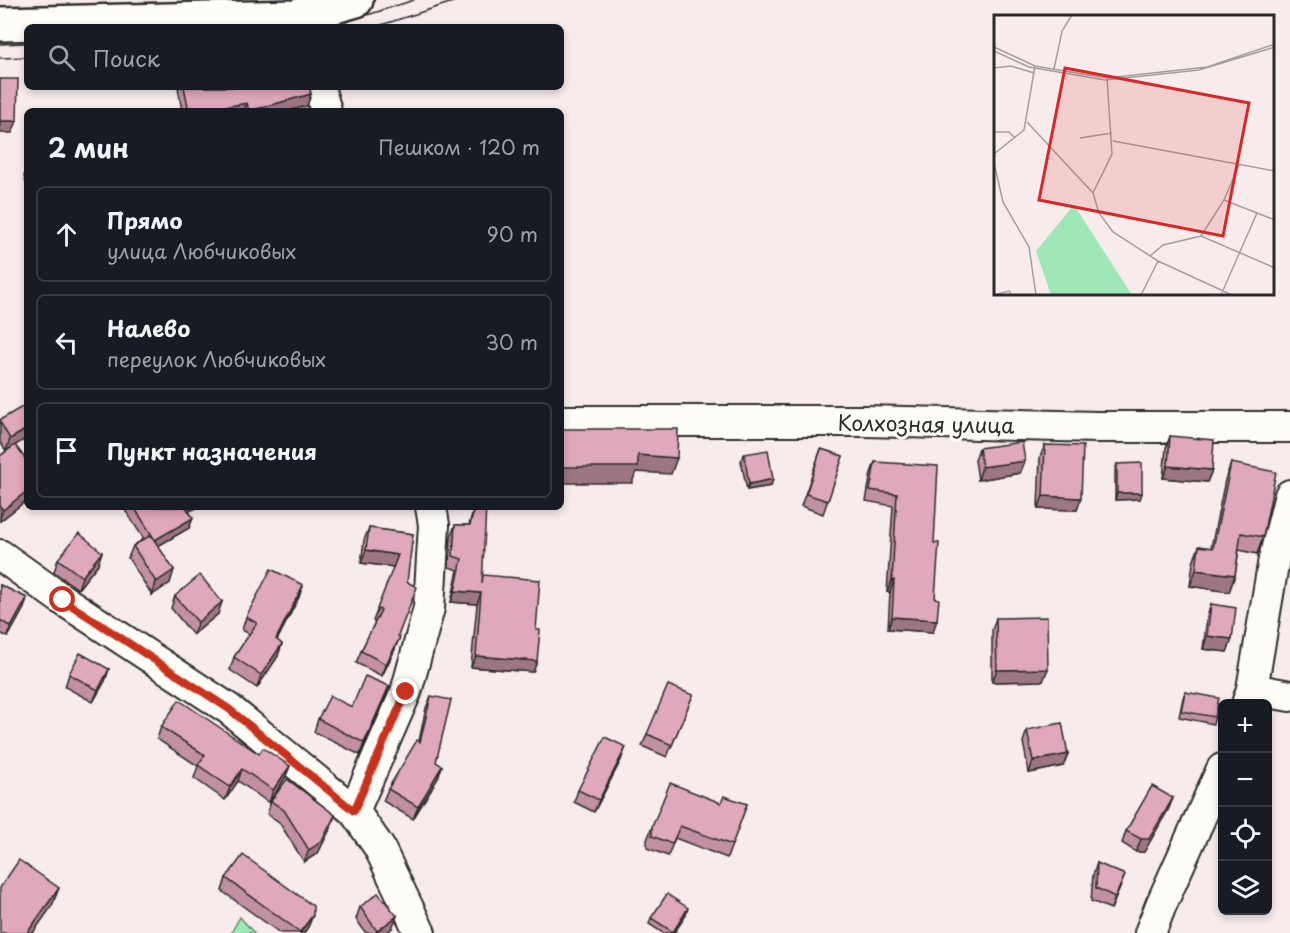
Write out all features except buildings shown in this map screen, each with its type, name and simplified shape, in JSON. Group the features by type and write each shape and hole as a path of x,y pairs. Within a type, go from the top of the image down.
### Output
{"main road":[{"path":"0,24 297,22 356,0"}],"street":[{"path":"320,90 325,108"},
{"name":"Колхозная улица","path":"564,421 866,421 1097,427 1290,427"},
{"path":"1290,495 1274,560 1250,696 1290,696"},
{"path":"354,811 406,692 429,608 434,525 432,510"},
{"path":"0,555 63,600 229,709 354,811 379,847 420,933"},
{"path":"1150,933 1218,778"}],"green space":[{"path":"240,917 254,933 231,933"}],"tram line":[{"path":"336,24 414,0"},
{"path":"384,24 459,0"},
{"path":"0,44 24,43"},
{"path":"0,58 24,57"}],"route":[{"path":"63,600 229,709 354,811 406,692"}]}
